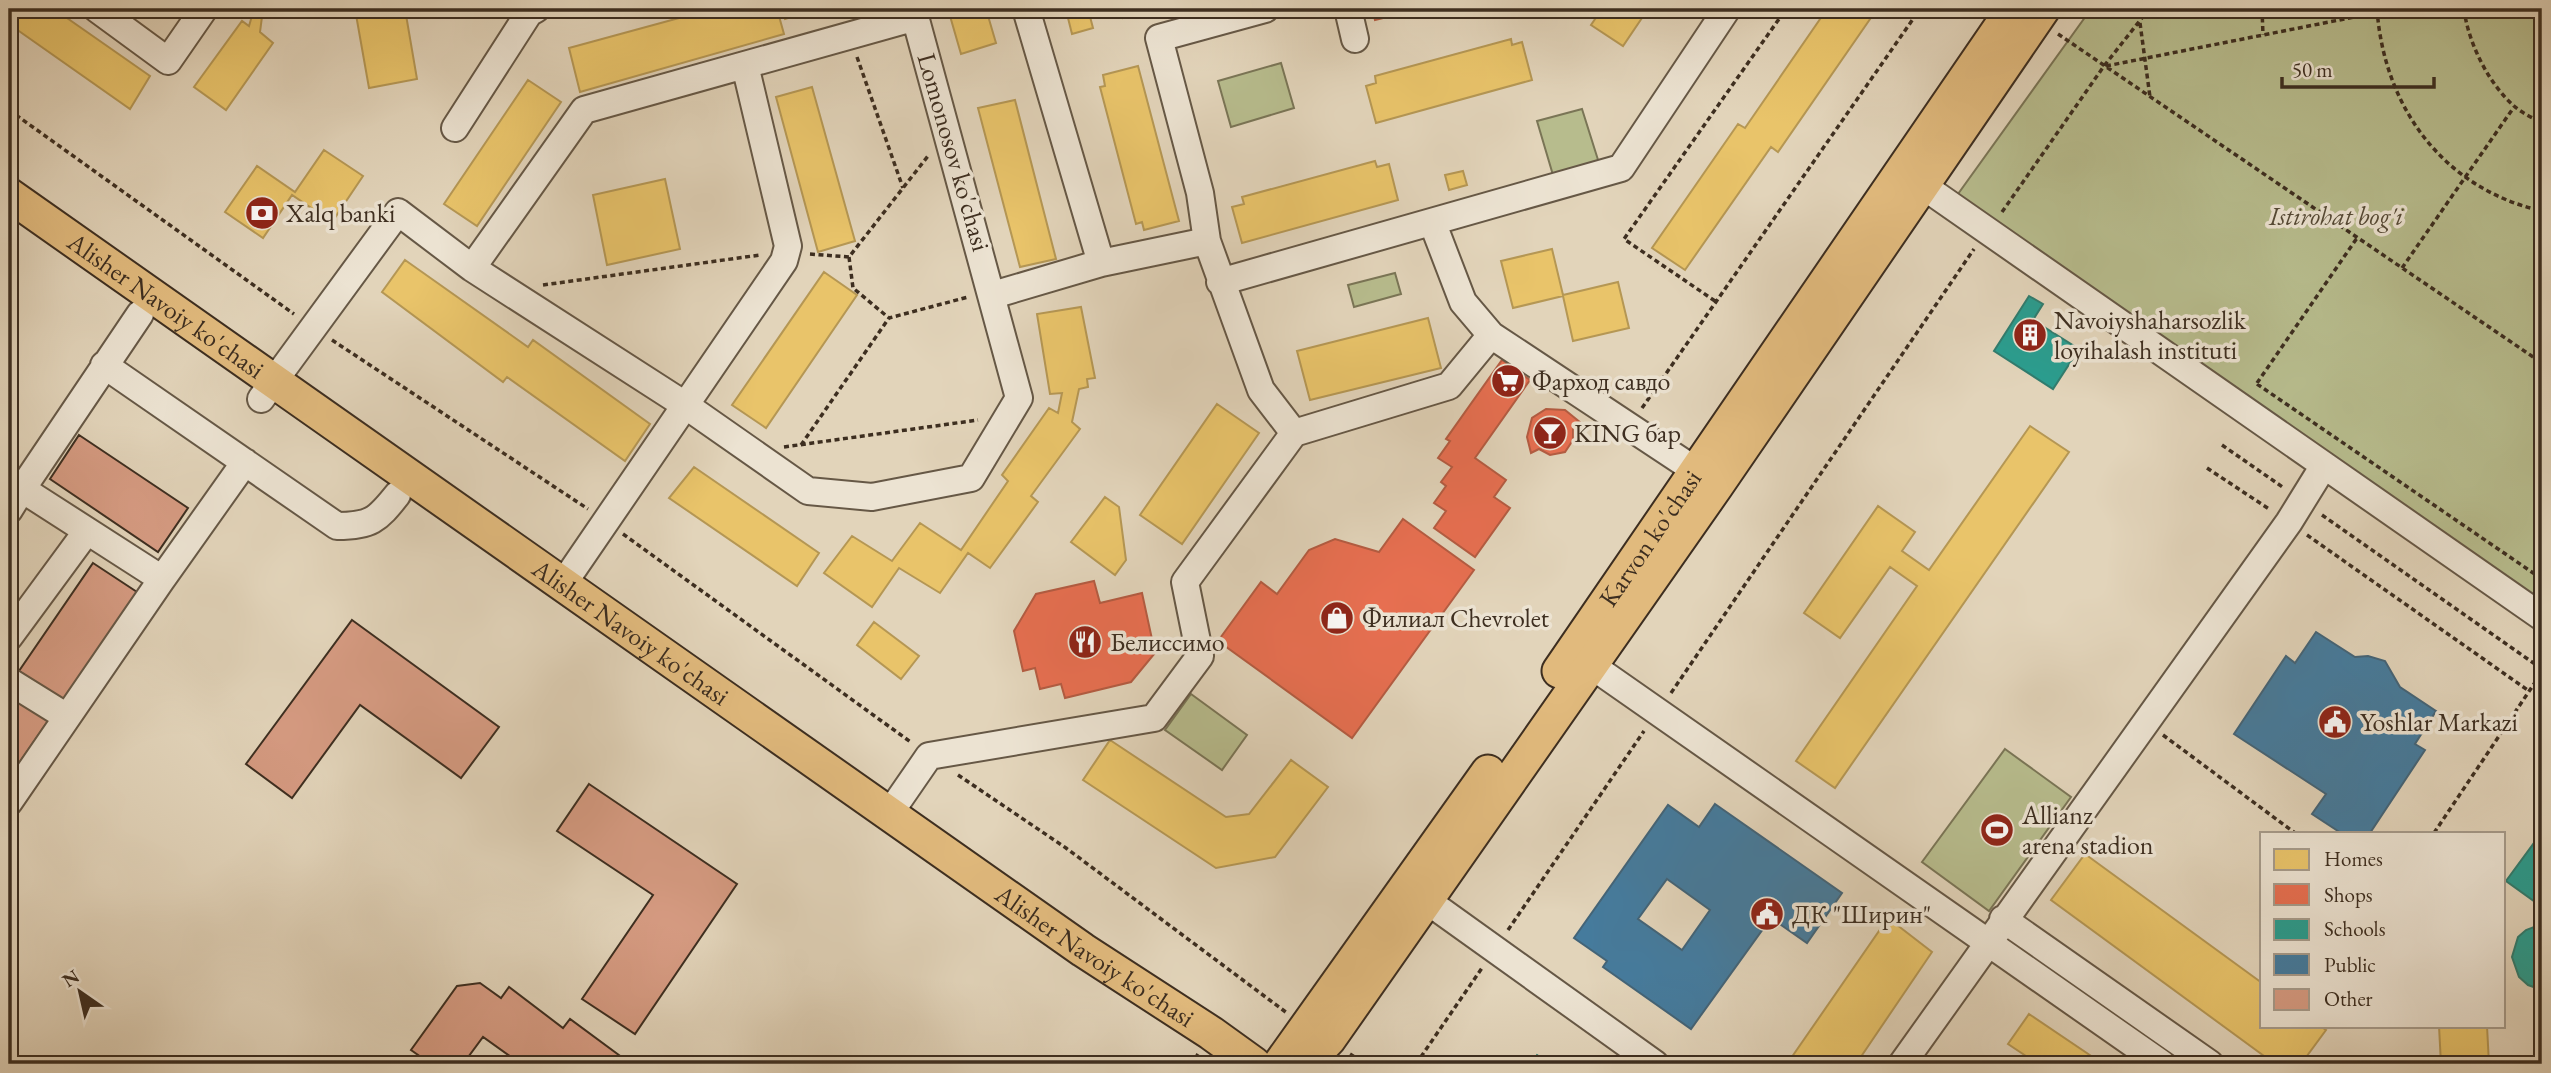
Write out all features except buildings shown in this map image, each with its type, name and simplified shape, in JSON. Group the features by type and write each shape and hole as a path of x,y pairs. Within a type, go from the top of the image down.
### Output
{"main road":[{"name":"Karvon ko'chasi","path":"1280,1064 1582,659 2031,12"},
{"name":"Alisher Navoiy ko'chasi","path":"9,195 267,391 397,495 1216,1064"},
{"name":"Alisher Navoiy ko'chasi","path":"9,221 140,314 267,391 563,584 1083,950 1211,1032 1254,1064"},
{"path":"1305,1064 1329,1040 1426,900 1582,659"}],"street":[{"path":"97,9 168,61 204,9"},
{"path":"455,128 529,13 536,9"},
{"path":"1026,9 1101,263"},
{"path":"1265,9 1159,38 1200,193 1207,241 1220,282 1261,390 1294,433"},
{"path":"1348,9 1355,39"},
{"path":"1220,282 1433,224 1621,168 1727,9"},
{"path":"472,268 584,110 850,35 915,13"},
{"name":"Lomonosov ko'chasi","path":"915,13 993,293"},
{"path":"563,584 784,261 788,246 745,65"},
{"path":"1913,179 1985,232 2542,617"},
{"path":"267,391 398,212 472,268 685,405 808,491 872,497 971,478 1009,415 1019,398 993,293 1101,263 1207,241"},
{"path":"1433,224 1463,302 1491,335 1706,478"},
{"path":"140,314 15,499 87,531 162,579"},
{"path":"890,814 929,756 1154,718 1200,656 1185,582 1294,433 1449,386 1491,335"},
{"path":"104,365 337,526 355,526 377,520 397,495"},
{"path":"9,802 245,462"},
{"path":"1902,1064 2003,919 2147,724 2296,512 2323,467"},
{"path":"9,637 87,531"},
{"path":"1582,659 2162,1064"},
{"path":"9,681 67,718"},
{"path":"1426,900 1655,1064"},
{"path":"2003,919 2210,1064"}],"path":[{"path":"1715,301 1624,239 1786,9"},
{"path":"1628,427 1920,9"},
{"path":"1416,1064 1985,232 2104,66 2149,9"},
{"path":"2262,9 2263,34"},
{"path":"2104,66 2377,10 2395,9"},
{"path":"2464,9 2466,32 2496,86 2514,107 2542,123"},
{"path":"2377,10 2384,60 2397,94 2418,131 2464,179 2498,198 2542,211"},
{"path":"2031,12 2104,66 2542,363"},
{"path":"2140,22 2147,56 2150,97"},
{"path":"850,35 903,188"},
{"path":"2402,268 2514,107"},
{"path":"9,110 314,328 606,521 929,756 1066,848 1297,1020"},
{"path":"889,318 853,288 849,257 948,131"},
{"path":"2238,407 2257,384 2357,238"},
{"path":"506,290 786,252 849,257"},
{"path":"802,444 889,318 993,293"},
{"path":"2257,384 2542,579"},
{"path":"751,452 1009,415"},
{"path":"2222,445 2296,512 2529,691"},
{"path":"2207,468 2296,512 2542,671 2435,832"},
{"path":"2147,724 2294,832"},
{"path":"1345,1050 1366,1064"}],"green space":[{"name":"Istirohat bog'i","path":"2091,9 2542,9 2542,608 1953,201"},
{"path":"1281,63 1294,108 1231,127 1218,81"},
{"path":"1582,109 1599,163 1553,175 1537,121"},
{"path":"1395,273 1401,294 1354,307 1348,285"},
{"path":"1191,694 1247,735 1222,770 1165,730"},
{"name":"Allianz arena stadion","path":"2005,749 2071,797 1989,911 1922,862"}],"place":[{"name":"Xalq banki","path":"262,213"},
{"name":"Navoiyshaharsozlik loyihalash instituti","path":"2030,335"},
{"name":"Фарход савдо","path":"1508,381"},
{"name":"KING бар","path":"1550,433"},
{"name":"Филиал Chevrolet","path":"1337,618"},
{"name":"Белиссимо","path":"1085,642"},
{"name":"Yoshlar Markazi","path":"2335,722"},
{"name":"Allianz arena stadion","path":"1997,830"},
{"name":"ДК \"Ширин\"","path":"1767,914"}]}
